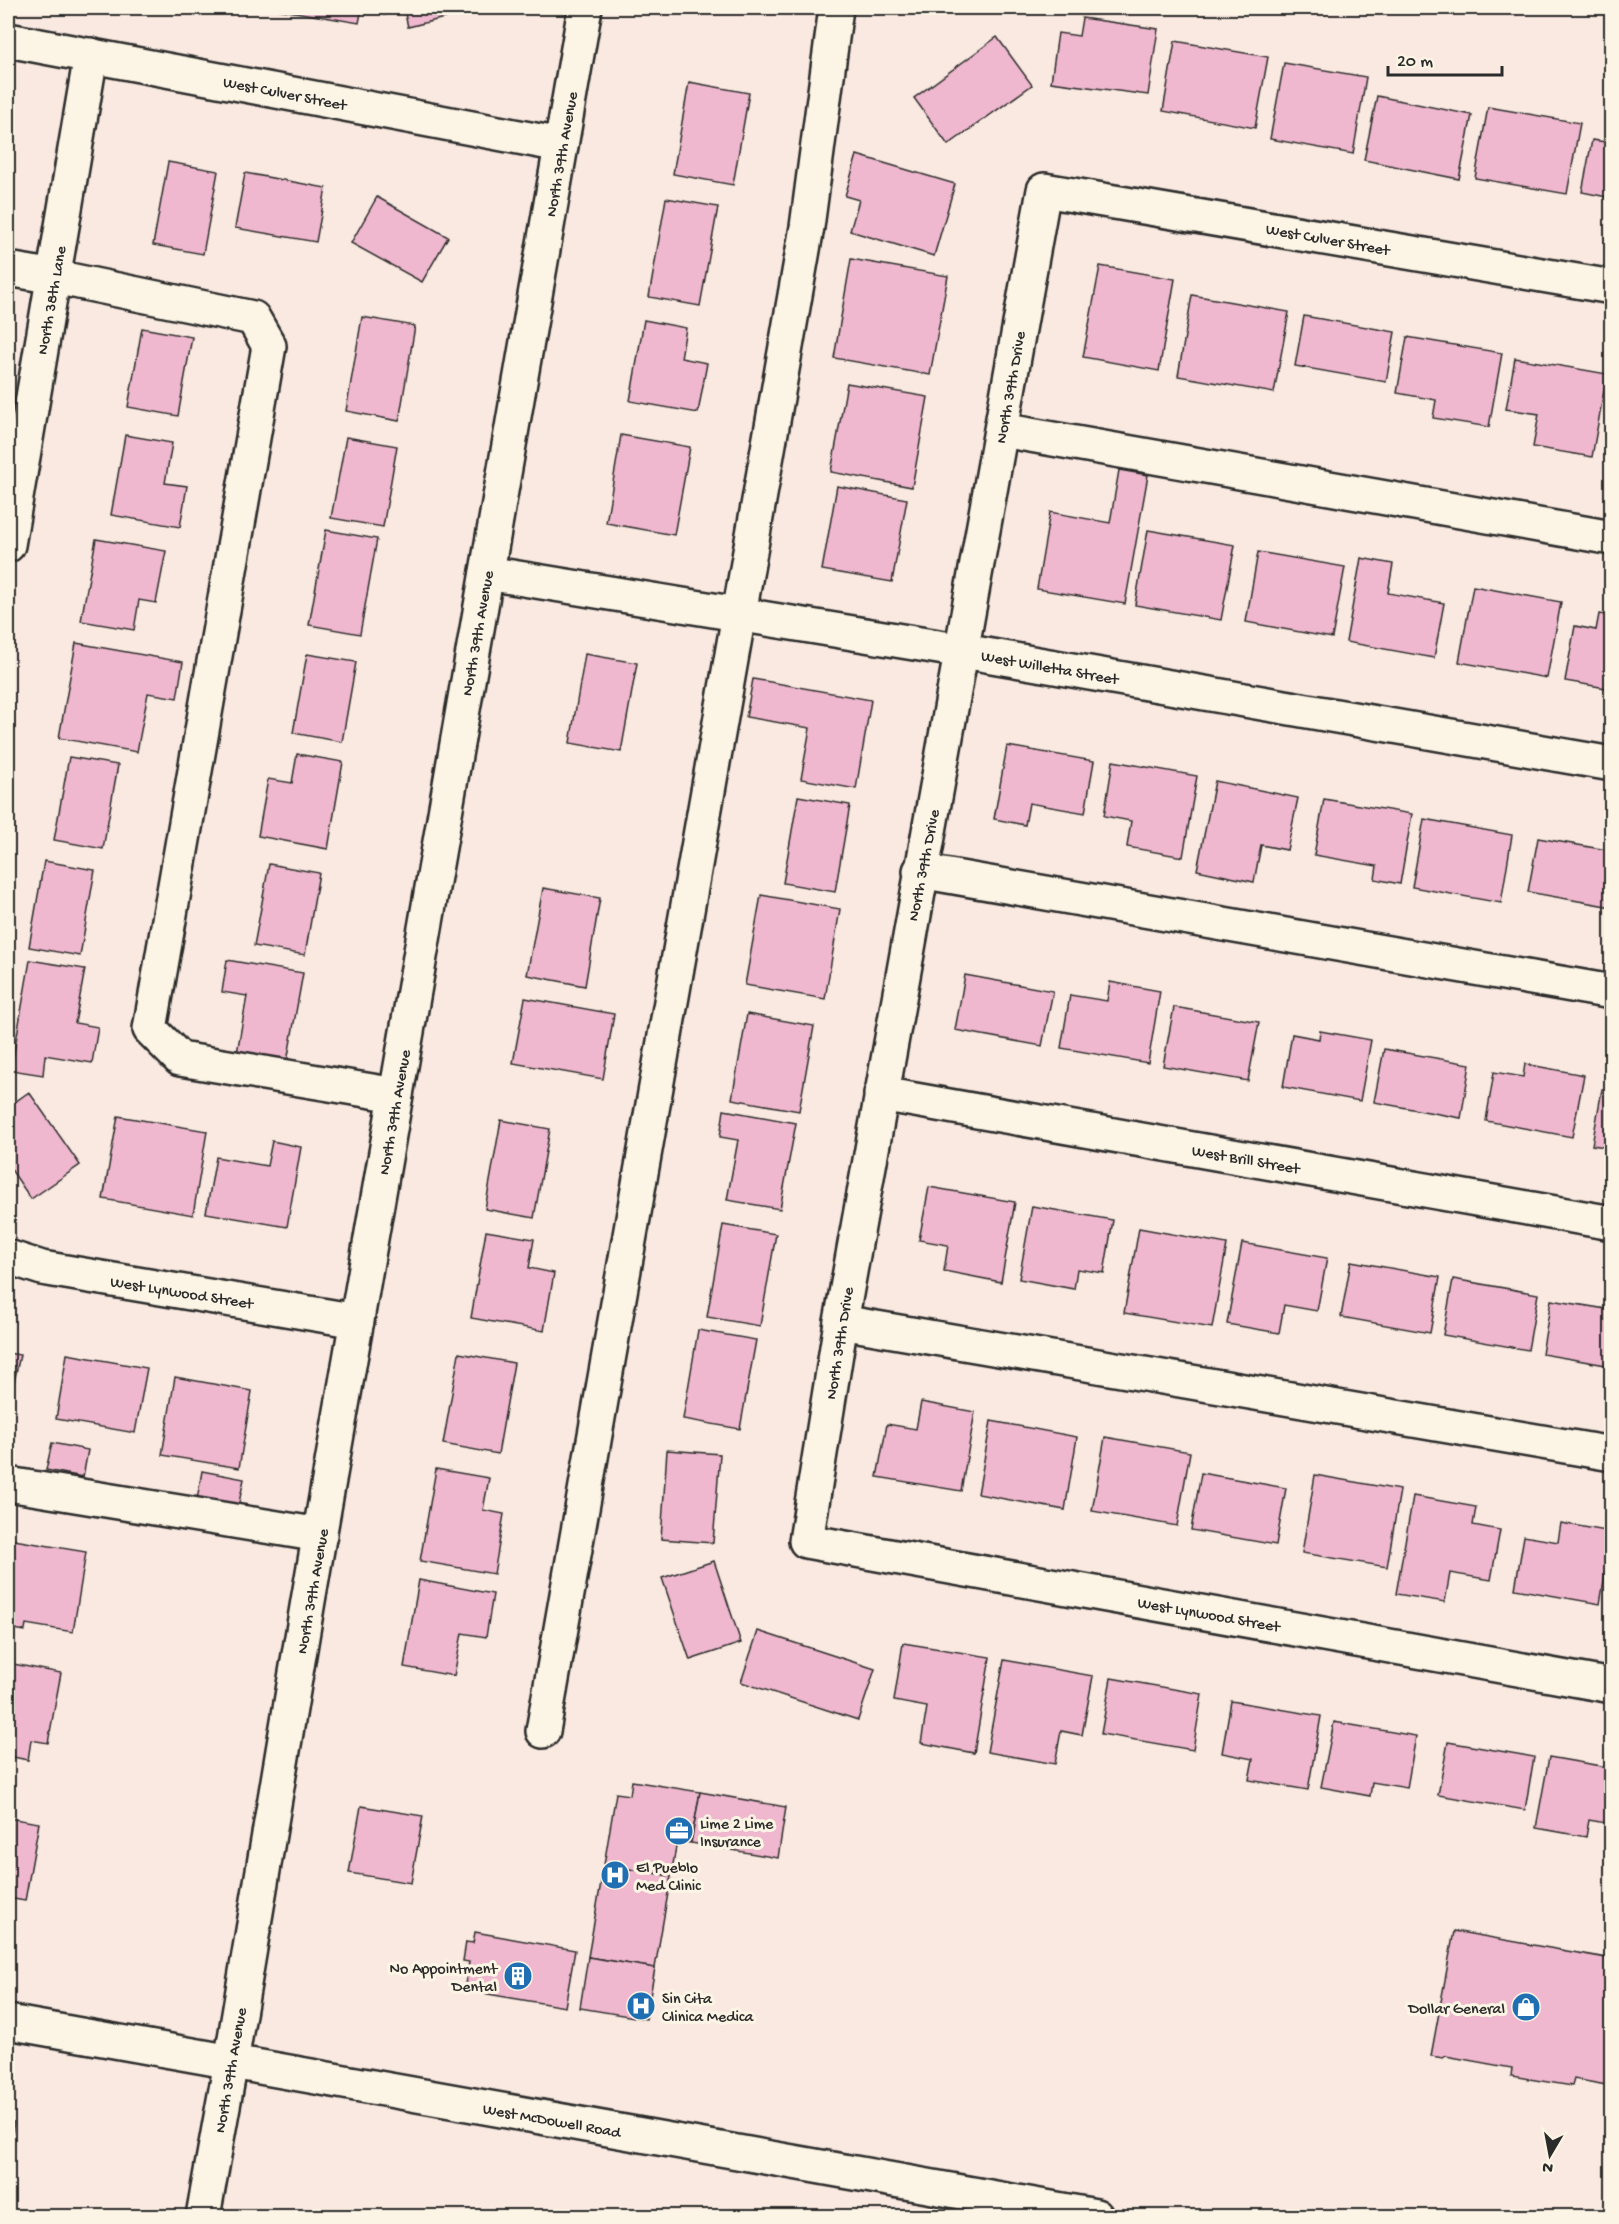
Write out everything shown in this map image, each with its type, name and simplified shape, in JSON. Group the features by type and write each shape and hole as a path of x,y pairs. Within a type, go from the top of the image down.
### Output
{"street":[{"name":"North 39th Avenue","path":"203,2217 585,8"},
{"path":"543,1731 807,227 836,8"},
{"name":"West Culver Street","path":"8,40 561,145"},
{"name":"North 38th Lane","path":"8,545 91,55"},
{"name":"West Culver Street","path":"1044,190 1611,287"},
{"name":"North 39th Drive","path":"806,1541 841,1322 920,871 963,651 1044,190"},
{"path":"8,269 253,318 269,346 150,1029 180,1059 396,1095"},
{"path":"1002,430 1611,538"},
{"name":"West Willetta Street","path":"487,573 963,651 1611,764"},
{"path":"920,871 1611,992"},
{"name":"West Brill Street","path":"881,1094 1611,1223"},
{"name":"West Lynwood Street","path":"8,1257 42,1268 357,1321"},
{"path":"841,1322 1611,1454"},
{"path":"8,1484 320,1535"},
{"name":"West Lynwood Street","path":"806,1541 1611,1686"},
{"name":"West McDowell Road","path":"8,2022 1096,2217"}],"building":[{"path":"271,8 362,8 359,23"},
{"path":"382,8 485,8 408,27 404,10 384,15"},
{"path":"1082,18 1158,29 1148,95 1051,82 1058,33 1079,36"},
{"path":"997,37 1032,85 948,145 914,98"},
{"path":"1175,41 1268,57 1255,128 1163,111"},
{"path":"1284,63 1366,77 1353,154 1270,139"},
{"path":"689,82 749,93 733,185 673,174"},
{"path":"1377,96 1472,115 1459,179 1364,160"},
{"path":"1488,107 1580,123 1567,194 1475,178"},
{"path":"1592,140 1612,143 1612,198 1582,192"},
{"path":"857,155 955,184 934,256 850,231 859,200 845,196"},
{"path":"168,162 218,171 203,254 153,245"},
{"path":"245,173 326,188 316,242 235,228"},
{"path":"377,197 448,237 422,282 351,243"},
{"path":"666,198 718,207 700,306 649,297"},
{"path":"851,259 948,276 930,375 834,358"},
{"path":"1100,266 1175,279 1159,371 1083,357"},
{"path":"1192,295 1289,312 1274,393 1178,376"},
{"path":"1304,316 1395,332 1386,382 1295,366"},
{"path":"362,317 415,326 399,421 346,411"},
{"path":"644,320 686,328 681,358 707,363 698,413 630,401"},
{"path":"142,328 192,337 178,416 128,407"},
{"path":"1407,337 1502,353 1489,427 1433,418 1436,400 1397,393"},
{"path":"1515,358 1607,374 1592,457 1533,447 1539,414 1506,409"},
{"path":"847,383 928,397 912,487 831,472"},
{"path":"125,435 172,443 165,483 187,486 180,527 111,515"},
{"path":"621,435 690,447 674,535 606,523"},
{"path":"346,437 397,446 383,527 331,518"},
{"path":"1119,470 1148,475 1125,604 1037,589 1050,512 1110,523"},
{"path":"837,486 907,499 892,582 822,570"},
{"path":"326,530 377,539 360,634 309,625"},
{"path":"1148,530 1235,545 1221,620 1135,605"},
{"path":"96,539 166,551 156,603 139,600 134,630 81,621"},
{"path":"1258,552 1345,567 1332,638 1246,622"},
{"path":"1361,558 1393,564 1388,593 1444,603 1434,658 1346,642"},
{"path":"1473,586 1561,602 1547,678 1459,662"},
{"path":"1599,614 1612,616 1612,689 1565,681 1575,626 1596,630"},
{"path":"76,643 183,662 177,698 148,693 137,752 59,738"},
{"path":"307,654 356,662 342,742 293,733"},
{"path":"585,654 637,663 621,752 570,743"},
{"path":"753,679 871,700 856,789 801,779 810,728 746,717"},
{"path":"1007,746 1094,761 1085,813 1029,803 1025,825 994,819"},
{"path":"297,754 343,762 328,849 258,836 268,779 292,783"},
{"path":"69,757 118,765 103,849 54,840"},
{"path":"1113,761 1197,776 1183,857 1127,847 1131,821 1104,816"},
{"path":"1215,781 1298,798 1287,850 1261,845 1254,882 1197,870"},
{"path":"798,796 850,805 835,892 783,883"},
{"path":"1324,799 1412,814 1400,884 1375,879 1377,866 1314,855"},
{"path":"1424,819 1512,835 1501,903 1412,887"},
{"path":"1538,838 1612,851 1612,907 1528,892"},
{"path":"44,861 95,870 80,956 29,947"},
{"path":"269,864 319,873 305,955 254,946"},
{"path":"543,888 600,898 585,986 527,975"},
{"path":"761,895 840,909 825,999 745,985"},
{"path":"30,960 85,969 75,1023 98,1027 92,1063 45,1055 43,1075 11,1070"},
{"path":"227,960 303,973 287,1062 237,1053 247,996 222,992"},
{"path":"965,975 1053,991 1042,1046 955,1030"},
{"path":"1110,982 1160,991 1148,1063 1061,1048 1070,995 1107,1001"},
{"path":"525,998 614,1014 603,1079 513,1063"},
{"path":"1174,1007 1259,1022 1248,1081 1163,1066"},
{"path":"747,1014 814,1026 799,1111 732,1099"},
{"path":"1320,1031 1371,1040 1360,1101 1283,1087 1292,1034 1319,1039"},
{"path":"1384,1049 1470,1064 1461,1118 1374,1102"},
{"path":"1525,1064 1584,1075 1572,1137 1486,1121 1494,1072 1523,1077"},
{"path":"1602,1089 1612,1090 1612,1148 1592,1145"},
{"path":"29,1092 80,1165 31,1199 8,1165 8,1107"},
{"path":"724,1110 796,1123 780,1209 727,1200 738,1140 720,1137"},
{"path":"118,1116 207,1131 193,1215 103,1199"},
{"path":"501,1120 550,1129 534,1218 485,1209"},
{"path":"272,1141 301,1147 287,1227 206,1213 216,1157 267,1166"},
{"path":"929,1187 1015,1202 1001,1282 944,1271 948,1245 919,1240"},
{"path":"1032,1206 1113,1220 1104,1273 1077,1269 1074,1289 1019,1279"},
{"path":"723,1225 776,1234 760,1326 707,1317"},
{"path":"1139,1228 1227,1244 1212,1328 1124,1313"},
{"path":"486,1231 534,1239 529,1268 554,1273 544,1331 471,1318"},
{"path":"1242,1243 1327,1258 1317,1311 1284,1305 1279,1333 1227,1324"},
{"path":"1351,1261 1440,1277 1430,1333 1341,1317"},
{"path":"1453,1279 1538,1294 1528,1350 1443,1335"},
{"path":"1551,1300 1612,1310 1612,1366 1542,1354"},
{"path":"698,1330 756,1340 740,1429 683,1419"},
{"path":"8,1353 20,1355 8,1409"},
{"path":"459,1353 514,1363 498,1454 443,1444"},
{"path":"67,1354 147,1368 135,1433 56,1419"},
{"path":"175,1377 252,1391 239,1468 162,1455"},
{"path":"921,1402 975,1412 961,1491 877,1477 887,1424 916,1429"},
{"path":"991,1421 1077,1437 1065,1510 978,1494"},
{"path":"1105,1437 1190,1452 1177,1526 1092,1511"},
{"path":"52,1443 88,1450 83,1477 46,1470"},
{"path":"667,1450 720,1454 713,1543 661,1539"},
{"path":"436,1469 489,1478 483,1510 504,1514 494,1574 420,1561"},
{"path":"202,1471 244,1479 237,1512 196,1505"},
{"path":"1201,1473 1286,1488 1276,1545 1191,1530"},
{"path":"1315,1475 1400,1490 1387,1567 1302,1553"},
{"path":"1413,1496 1476,1507 1473,1525 1500,1530 1491,1580 1450,1573 1445,1602 1396,1594"},
{"path":"1561,1523 1612,1532 1600,1604 1515,1589 1524,1536 1558,1542"},
{"path":"8,1539 86,1552 73,1632 26,1624 25,1631 8,1628"},
{"path":"714,1561 741,1643 690,1660 662,1578"},
{"path":"419,1580 493,1594 486,1637 462,1633 454,1676 404,1667"},
{"path":"758,1631 875,1669 858,1720 741,1682"},
{"path":"903,1643 990,1657 974,1753 921,1743 927,1707 894,1701"},
{"path":"1004,1660 1093,1676 1082,1735 1061,1731 1055,1764 987,1752"},
{"path":"8,1663 61,1673 48,1743 31,1740 28,1760 8,1756"},
{"path":"1111,1678 1202,1694 1193,1750 1101,1734"},
{"path":"1231,1701 1321,1716 1308,1790 1249,1780 1253,1759 1222,1753"},
{"path":"1334,1722 1416,1736 1407,1788 1372,1782 1370,1796 1321,1787"},
{"path":"1448,1742 1534,1757 1525,1810 1438,1795"},
{"path":"1549,1757 1612,1768 1612,1824 1589,1820 1586,1837 1536,1828"},
{"path":"632,1781 700,1792 691,1843 677,1841 671,1876 604,1865 616,1793 630,1795"},
{"path":"700,1792 786,1807 778,1858 691,1843"},
{"path":"361,1806 423,1816 411,1883 349,1873"},
{"path":"8,1818 39,1823 25,1901 8,1898"},
{"path":"604,1865 671,1876 655,1968 588,1957"},
{"name":"Dollar General","path":"1454,1931 1612,1959 1612,2086 1574,2079 1572,2086 1511,2076 1512,2068 1446,2056 1443,2058 1431,2056"},
{"name":"No Appointment Dental","path":"475,1932 575,1950 565,2007 464,1990 469,1962 463,1961 466,1942 473,1943"},
{"path":"588,1957 655,1968 646,2019 580,2008"},
{"path":"8,2121 14,2122 8,2158"},
{"path":"581,2212 601,2216 580,2216"}],"place":[{"name":"Lime 2 Lime Insurance","path":"679,1831"},
{"name":"El Pueblo Med Clinic","path":"615,1875"},
{"name":"No Appointment Dental","path":"518,1976"},
{"name":"Sin Cita Clinica Medica","path":"641,2006"},
{"name":"Dollar General","path":"1526,2007"}]}
